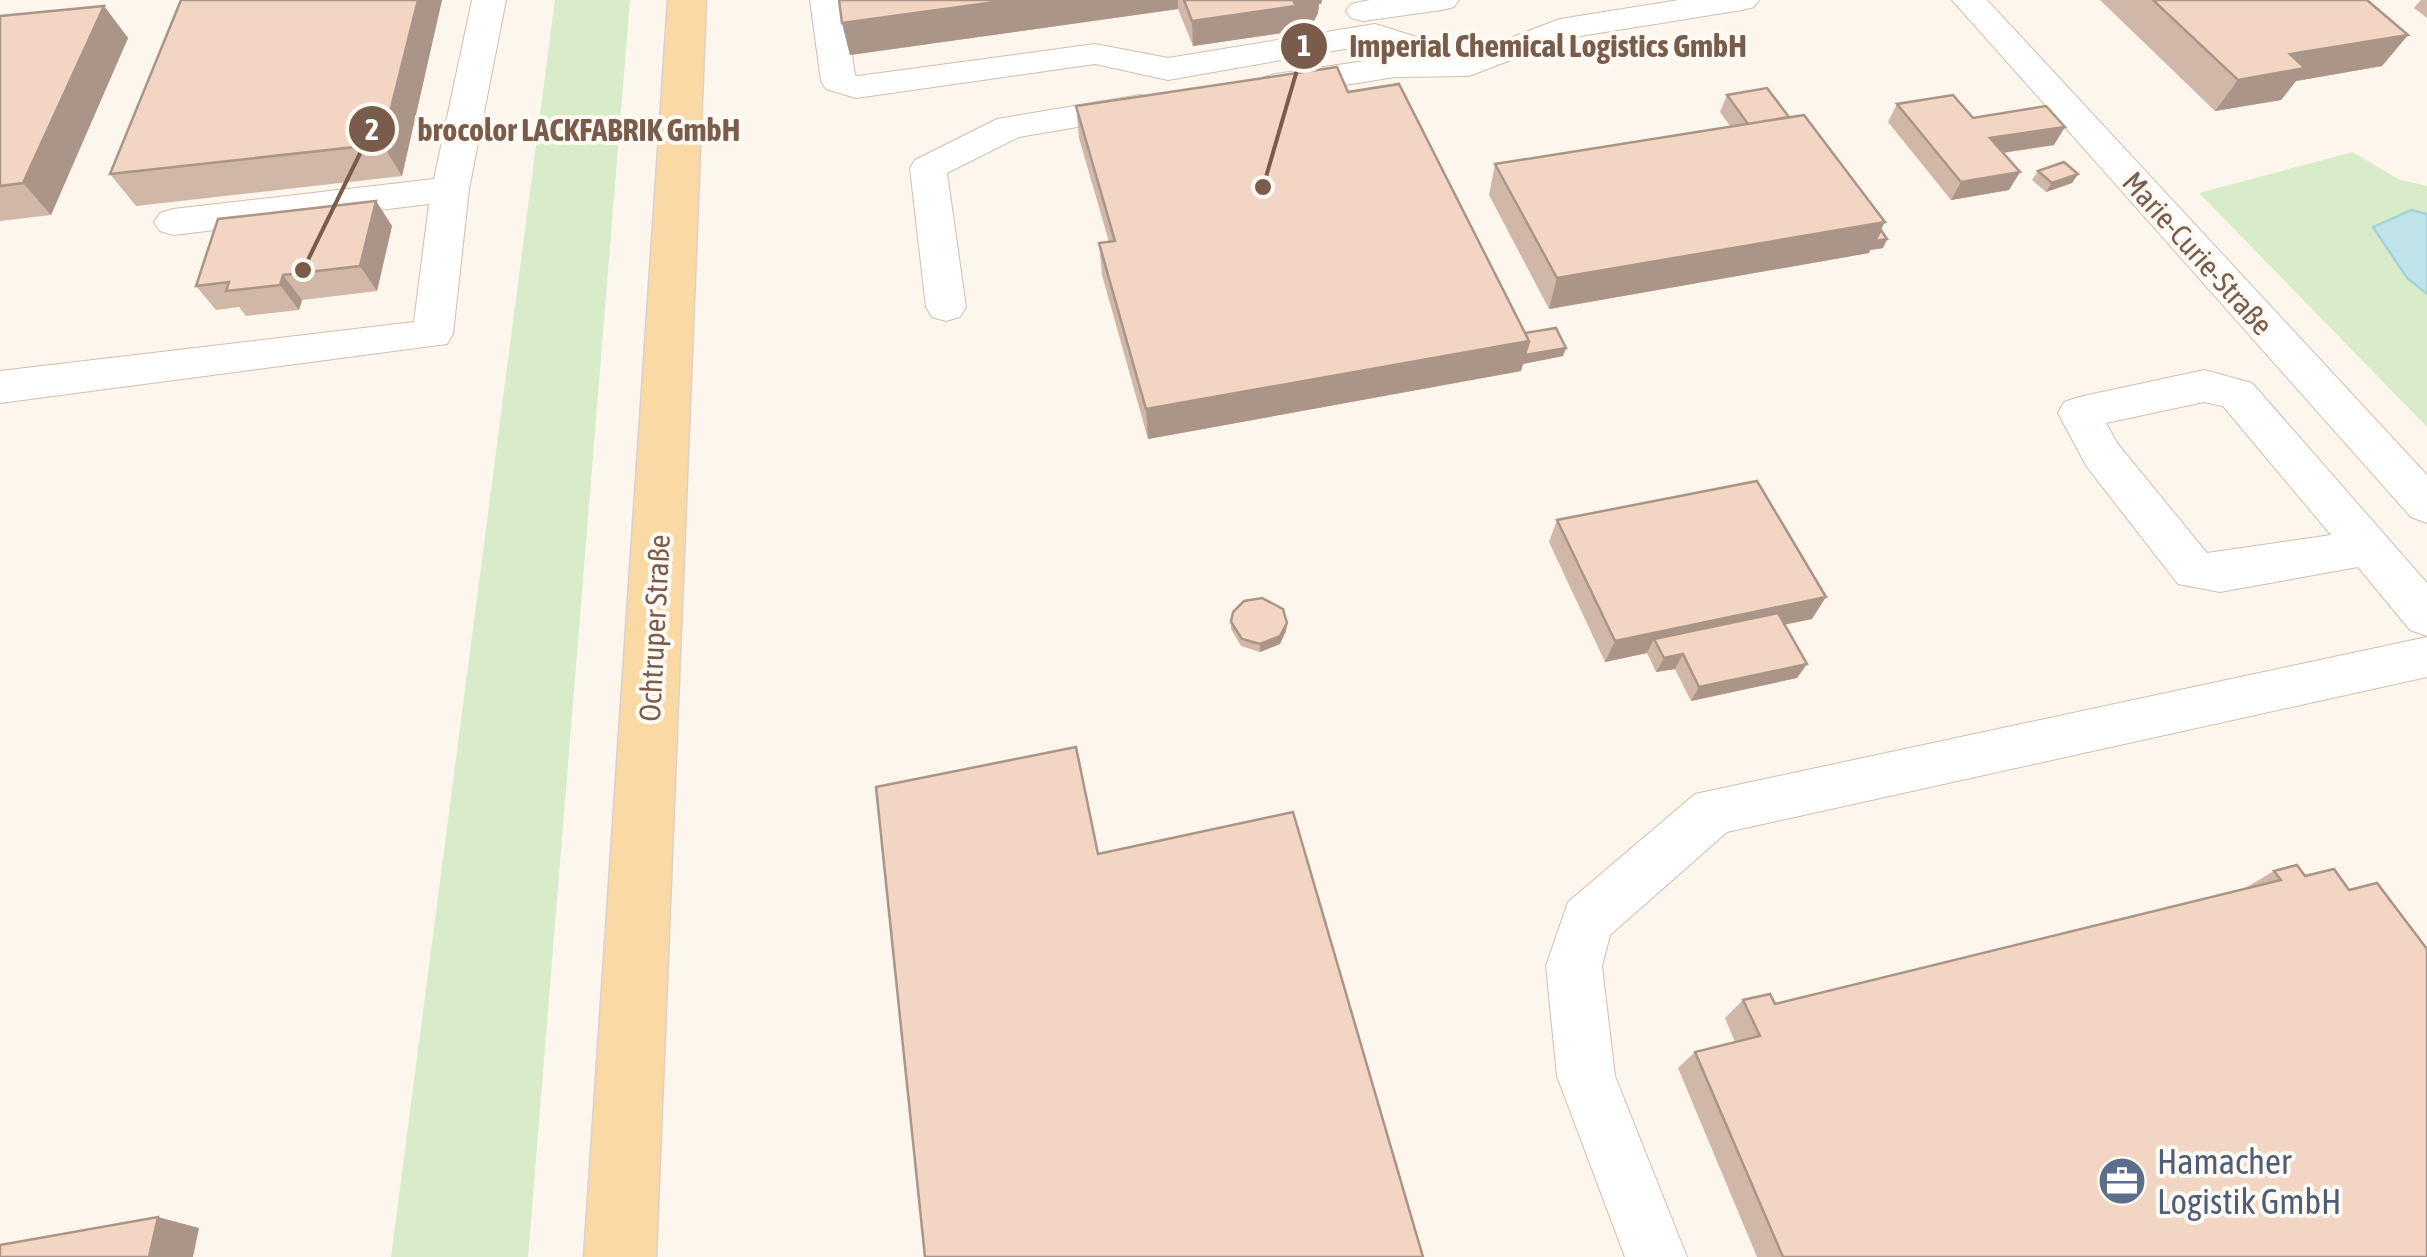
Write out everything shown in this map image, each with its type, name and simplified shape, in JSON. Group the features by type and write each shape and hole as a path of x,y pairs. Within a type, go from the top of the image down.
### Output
{"main road":[{"name":"Ochtruper Straße","path":"620,1257 687,0"}],"street":[{"path":"0,388 433,334 450,189 490,0"},
{"path":"826,0 838,82 856,87 1095,54 1168,69 1365,15 1442,0"},
{"path":"946,308 928,168 1010,127 1395,66 1469,65 1560,29 1742,0"},
{"name":"Marie-Curie-Straße","path":"1969,0 2427,505"},
{"path":"1365,15 1469,65"},
{"path":"173,222 450,189"},
{"path":"2368,547 2220,573 2194,571 2102,455 2079,413 2204,386 2236,394 2368,547 2427,616"},
{"path":"1656,1257 1586,1076 1574,966 1588,920 1714,811 2427,657"}],"green space":[{"path":"555,0 630,0 528,1257 391,1257"},
{"path":"2353,152 2398,179 2427,186 2427,427 2199,193"}],"water":[{"path":"2411,210 2427,214 2427,294 2407,278 2373,227"}],"building":[{"path":"181,0 418,0 382,144 110,174"},
{"path":"839,0 1010,0 842,23"},
{"path":"1184,0 1302,0 1294,2 1296,6 1192,21"},
{"path":"2153,0 2367,0 2408,35 2290,54 2305,68 2238,80"},
{"path":"104,6 23,183 0,186 0,16"},
{"path":"1337,67 1348,92 1399,84 1529,341 1146,409 1099,243 1115,241 1076,106"},
{"path":"1767,88 1789,117 1748,124 1727,95"},
{"path":"1953,95 1973,118 2046,106 2065,127 1990,138 2020,172 1961,182 1897,104"},
{"path":"1804,115 1885,222 1557,278 1495,164"},
{"path":"2064,162 2078,174 2052,183 2038,171"},
{"path":"376,201 360,266 283,275 280,285 226,291 229,282 196,286 218,219"},
{"path":"1556,328 1566,348 1525,355 1529,341 1525,333"},
{"path":"1757,481 1826,597 1615,641 1557,520"},
{"path":"1262,598 1283,609 1287,623 1280,636 1260,644 1242,639 1231,622 1233,612 1244,601"},
{"path":"1778,613 1807,664 1699,687 1683,654 1664,658 1654,639"},
{"path":"1076,747 1098,854 1293,812 1423,1257 925,1257 876,787"},
{"path":"2297,865 2305,876 2334,869 2349,890 2377,883 2427,949 2427,1257 1783,1257 1695,1052 1760,1036 1743,1000 1770,994 1775,1004 2281,880 2274,871"},
{"path":"158,1217 149,1257 0,1257 0,1245"}],"place":[{"name":"Imperial Chemical Logistics GmbH","path":"1263,187"},
{"name":"brocolor LACKFABRIK GmbH","path":"303,270"},
{"name":"Hamacher Logistik GmbH","path":"2122,1181"}]}
